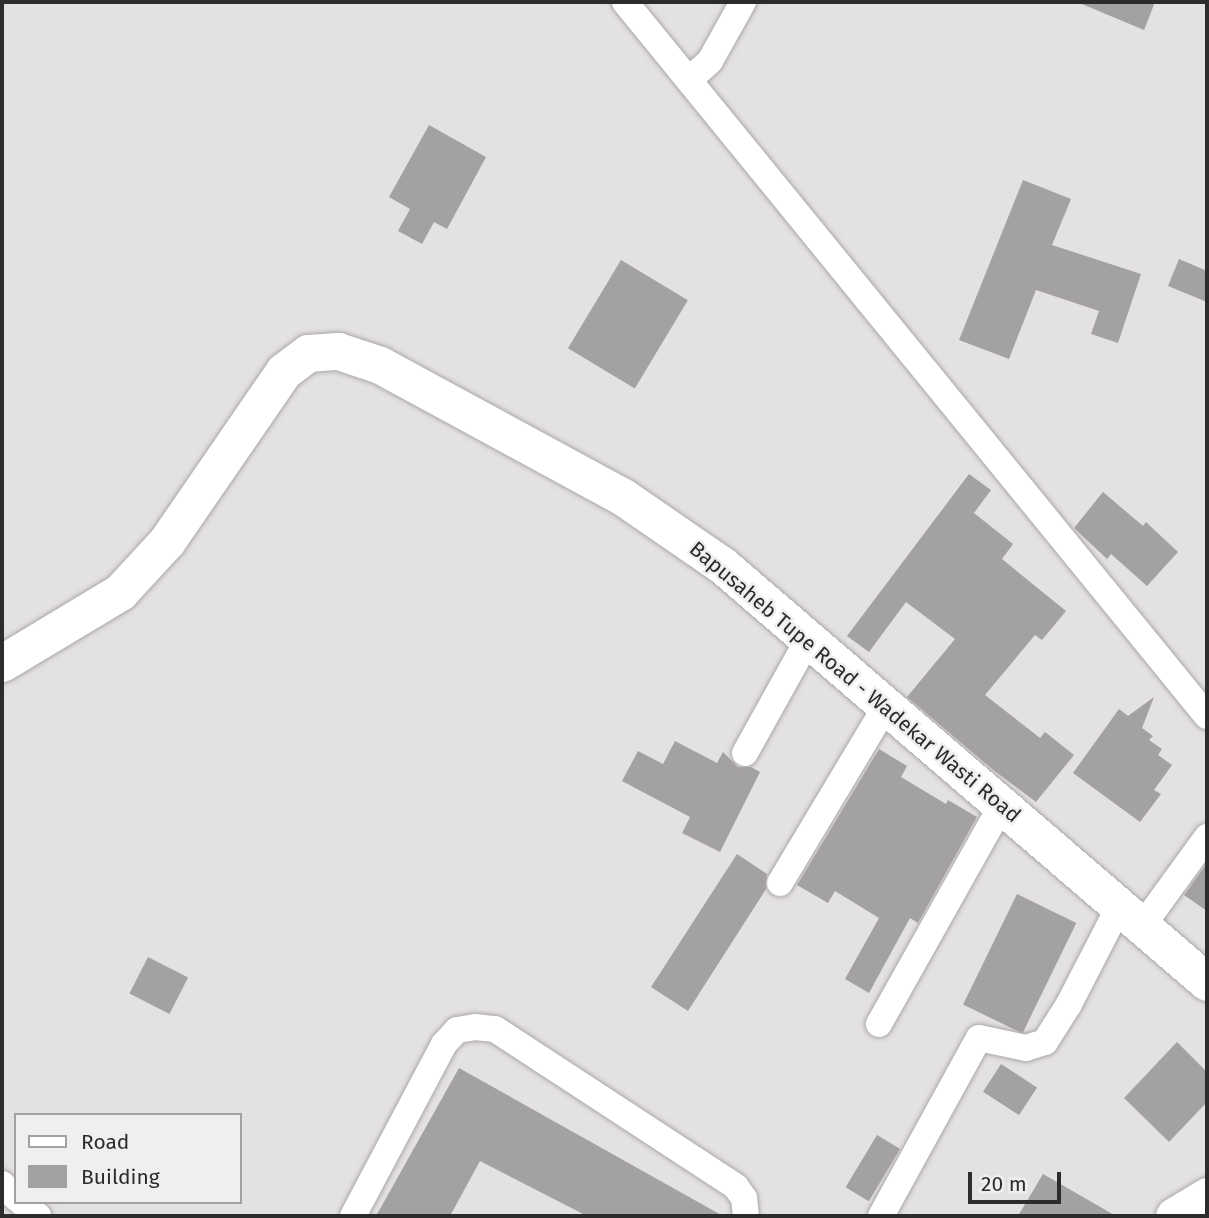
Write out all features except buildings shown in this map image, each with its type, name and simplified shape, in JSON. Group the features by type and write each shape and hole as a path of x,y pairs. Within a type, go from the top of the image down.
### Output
{"street":[{"path":"625,2 1207,716"},
{"path":"689,80 710,61 743,2"},
{"name":"Bapusaheb Tupe Road - Wadekar Wasti Road","path":"2,663 120,592 167,541 284,371 308,353 338,351 380,365 623,497 722,565 1207,982"},
{"path":"746,753 808,640"},
{"path":"780,883 886,706"},
{"path":"878,1024 1002,805"},
{"path":"881,1216 979,1038 1026,1048 1045,1042 1131,915 1207,837"},
{"path":"353,1216 444,1044 457,1030 475,1027 495,1029 736,1187 744,1198 746,1216"},
{"path":"1174,1216 1207,1196"},
{"path":"23,1204 38,1216"},
{"path":"1202,1216 1207,1207"}]}
